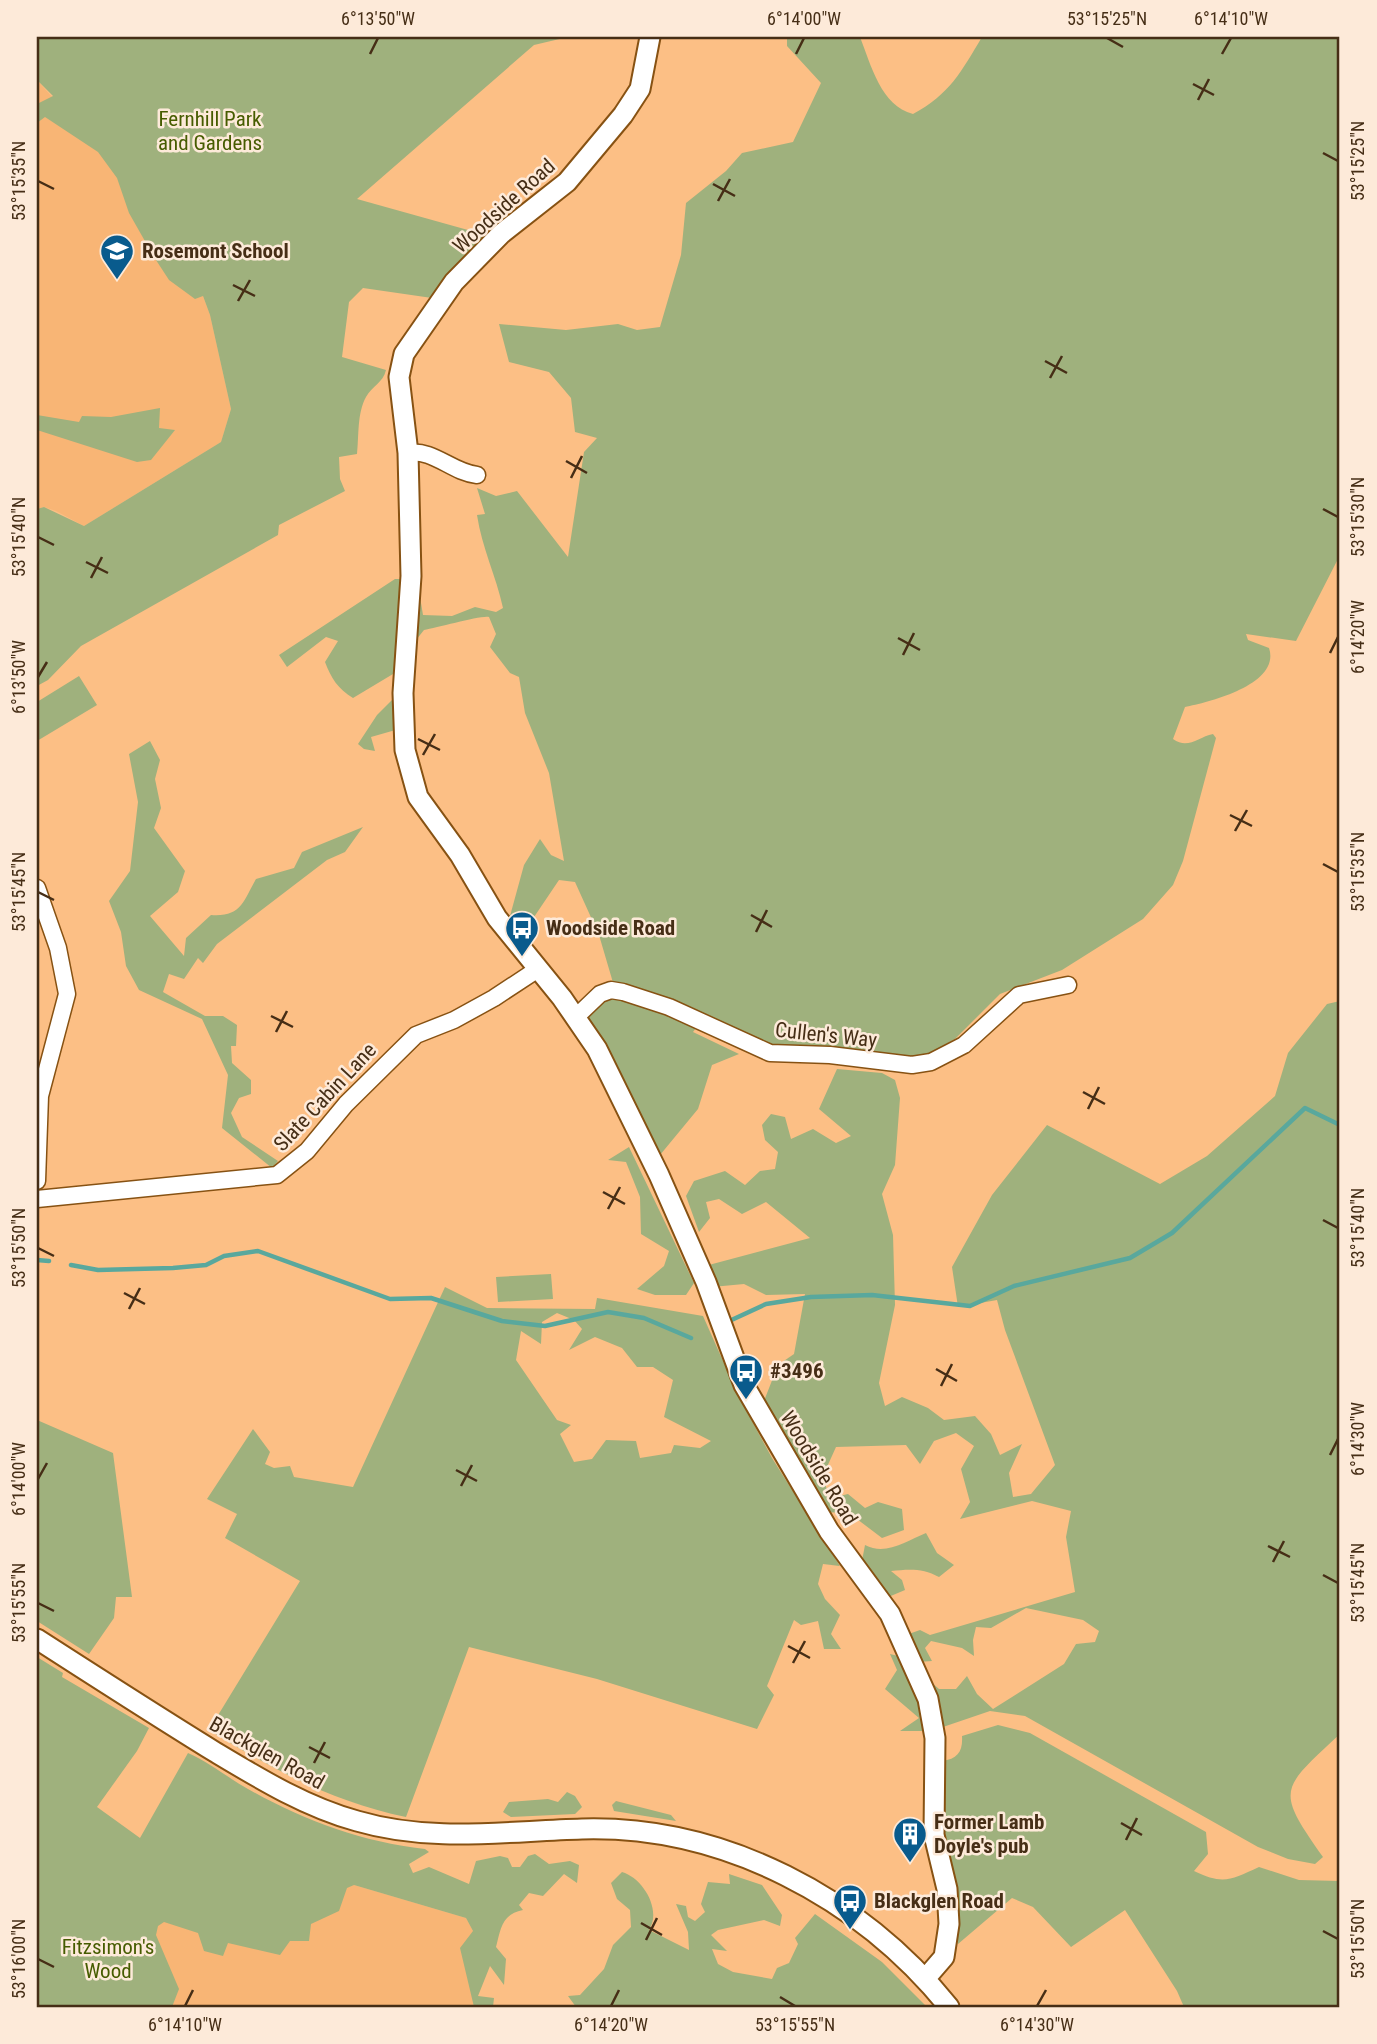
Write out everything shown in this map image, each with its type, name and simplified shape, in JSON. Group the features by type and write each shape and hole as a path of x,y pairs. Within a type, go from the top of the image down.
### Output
{"street":[{"name":"Woodside Road","path":"650,37 640,89 623,115 567,182 501,234 454,282 407,346 399,377 408,453 411,576 403,693 405,750 418,797 460,855 497,918 576,1017 597,1049 663,1183 706,1282 744,1384 829,1531 890,1614 928,1699 935,1738 934,1835 947,1889 949,1924 944,1956 925,1979"},
{"path":"408,453 423,451 461,473 477,475"},
{"path":"37,888 58,948 66,994 40,1096 37,1181"},
{"name":"Slate Cabin Lane","path":"37,1199 277,1175 307,1151 346,1104 416,1035 454,1020 538,969"},
{"name":"Cullen's Way","path":"576,1017 600,994 611,990 668,1007 769,1053 830,1055 912,1065 931,1062 964,1045 1019,995 1068,985"},
{"name":"Blackglen Road","path":"37,1639 251,1774 327,1812 412,1833 483,1835 614,1830 671,1837 715,1847 781,1873 839,1906 887,1942 949,2007"}],"shaded area":[{"name":"Rosemont School","path":"37,80 184,246 210,315 231,409 221,442 84,526 56,511 44,507 37,509"},
{"path":"337,1880 466,1918 473,1931 477,2007 172,2007 174,2000 130,1897"}],"green space":[{"name":"Fernhill Park and Gardens","path":"37,37 568,37 534,45 357,199 493,237 432,298 363,288 349,302 342,357 386,370 363,403 357,454 339,457 340,479 345,491 279,525 278,535 81,646 48,680 37,686 37,509 44,507 84,526 221,442 231,409 210,315 203,296 195,299 169,280 129,213 117,178 98,152 45,117 37,123 37,104 53,96 37,80"},
{"path":"787,37 860,37 873,72 885,94 902,110 913,114 946,90 982,37 1340,37 1340,555 1296,641 1246,634 1248,640 1269,648 1270,661 1265,672 1255,681 1226,696 1185,707 1173,739 1188,743 1213,734 1216,738 1183,861 1173,885 1143,919 1062,970 1000,994 955,1039 927,1055 914,1058 776,1048 614,986 599,935 575,882 559,880 530,923 518,925 510,916 524,865 540,839 551,855 564,861 549,773 525,713 519,677 510,673 490,647 496,634 489,617 424,630 416,640 417,593 423,615 452,616 475,607 496,612 503,608 479,527 477,515 485,514 477,488 496,496 517,491 568,557 584,452 597,438 575,432 571,398 549,372 509,362 499,324 566,330 618,324 637,330 660,327 681,255 686,203 726,171 742,153 793,142 821,83 787,46"},
{"path":"160,408 159,428 175,430 151,460 137,462 37,430 37,415 79,422 82,416 111,417"},
{"path":"395,579 406,579 398,671 353,698 339,687 327,668 325,662 338,641 326,637 287,667 279,655"},
{"path":"79,676 97,705 37,741 37,702"},
{"path":"398,694 399,729 371,737 375,751 364,749 358,744 377,715"},
{"path":"150,741 160,760 155,779 161,808 154,828 185,871 178,892 150,916 184,956 186,938 211,915 235,911 256,879 294,868 302,852 363,827 345,852 327,860 217,944 203,963 198,958 184,979 169,974 163,992 205,1016 223,1016 237,1025 236,1046 231,1046 232,1063 251,1080 251,1094 239,1098 231,1113 242,1137 278,1161 272,1168 222,1128 228,1075 202,1019 139,990 126,966 121,932 109,901 130,871 138,802 129,754"},
{"path":"612,995 688,1019 696,1028 693,1032 739,1054 712,1065 698,1109 660,1155 586,1018 590,1010"},
{"path":"1340,1001 1340,1734 1305,1767 1291,1791 1291,1803 1297,1817 1323,1857 1315,1864 1288,1859 1258,1847 1025,1716 990,1711 943,1727 924,1676 939,1689 956,1689 967,1676 977,1694 993,1709 1064,1664 1076,1644 1095,1642 1099,1631 1083,1620 1026,1608 991,1628 976,1627 974,1656 962,1648 931,1641 925,1648 932,1661 918,1662 906,1635 920,1630 930,1635 1075,1592 1066,1537 1071,1511 1032,1501 960,1519 970,1502 961,1469 974,1446 956,1433 934,1441 920,1464 906,1445 836,1447 822,1478 831,1498 848,1494 865,1508 878,1502 902,1509 904,1530 882,1538 849,1513 822,1512 764,1401 778,1365 794,1354 805,1294 766,1295 744,1284 712,1287 705,1266 810,1238 766,1202 742,1214 719,1199 706,1202 710,1218 699,1232 686,1196 694,1181 725,1171 745,1185 760,1171 775,1169 778,1152 765,1140 762,1125 771,1114 785,1117 791,1139 813,1129 836,1143 851,1136 819,1109 837,1069 882,1073 895,1080 900,1098 895,1165 882,1194 893,1235 895,1305 879,1383 885,1406 902,1397 928,1408 944,1420 975,1416 991,1434 1000,1455 1022,1444 1009,1473 1013,1497 1031,1494 1055,1465 1005,1330 997,1300 958,1307 952,1267 992,1195 1047,1125 1160,1184 1207,1156 1275,1096 1288,1053 1327,1004"},
{"path":"629,1147 694,1283 686,1295 655,1295 637,1289 664,1266 669,1251 641,1234 640,1197 626,1162 608,1160"},
{"path":"551,1274 553,1299 498,1302 496,1277"},
{"path":"445,1287 487,1308 595,1309 597,1298 703,1316 740,1399 772,1458 840,1566 823,1564 818,1584 825,1599 840,1615 831,1634 841,1649 824,1649 818,1621 801,1625 794,1620 767,1686 774,1695 757,1729 597,1679 469,1647 406,1817 353,1803 280,1771 209,1730 300,1581 225,1538 237,1514 207,1499 253,1429 270,1452 265,1464 274,1468 290,1466 294,1477 353,1487","holes":["557,1313 574,1320 582,1329 569,1350 595,1337 622,1348 637,1367 653,1367 673,1380 664,1417 711,1441 700,1448 674,1445 671,1453 640,1458 636,1441 606,1440 592,1459 574,1462 560,1434 571,1425 557,1420 516,1360 521,1331 541,1344 542,1322"]},
{"path":"37,1420 113,1453 132,1597 116,1597 114,1618 89,1654 37,1621"},
{"path":"926,1533 937,1553 954,1565 939,1577 916,1570 891,1571 902,1580 905,1590 886,1598 861,1566 865,1545 888,1548"},
{"path":"890,1654 898,1656 908,1673 924,1731 900,1731 919,1718 885,1689 897,1670"},
{"name":"Fitzsimon's Wood","path":"37,1657 63,1673 62,1677 149,1728 137,1751 97,1807 140,1838 188,1753 248,1789 311,1820 378,1841 425,1849 429,1852 409,1864 413,1873 429,1867 469,1884 476,1861 500,1856 508,1858 512,1867 520,1867 528,1856 535,1854 549,1864 570,1861 579,1865 577,1883 564,1874 543,1896 529,1893 519,1905 523,1910 507,1918 496,1947 506,1959 504,1985 490,1966 478,1996 494,1998 493,2007 474,2007 460,1948 473,1931 466,1918 354,1885 347,1888 339,1911 311,1924 309,1941 290,1941 280,1955 228,1943 223,1956 204,1951 198,1933 164,1922 158,1926 156,1935 179,1989 172,2007 37,2007"},
{"path":"998,1725 1030,1733 1206,1832 1208,1854 1194,1871 1212,1878 1227,1879 1259,1867 1299,1880 1340,1881 1340,2007 1184,2007 1177,1991 1125,1910 1071,1947 1033,1907 1012,1898 958,1944 955,1896 940,1849 942,1761 958,1753 962,1746 962,1736"},
{"path":"567,1792 575,1796 582,1807 575,1814 511,1817 503,1812 509,1802 548,1799 558,1802"},
{"path":"616,1801 671,1815 676,1821 614,1811 612,1805"},
{"path":"622,1872 637,1881 652,1904 649,1930 689,1950 688,1932 676,1904 686,1906 688,1917 695,1921 705,1912 701,1904 708,1882 730,1884 729,1874 762,1885 782,1915 780,1926 764,1920 718,1930 711,1935 727,1951 712,1949 718,1964 733,1972 772,1979 777,1968 789,1963 798,1944 795,1938 815,1914 882,1962 927,2007 576,2007 568,1996 580,1995 604,1969 613,1945 631,1927 630,1910 617,1899 611,1883"}],"waterway":[{"path":"725,1323 766,1304 811,1297 872,1295 970,1306 1014,1286 1130,1258 1172,1233 1305,1108 1340,1125"},
{"path":"71,1265 98,1270 173,1268 206,1265 224,1256 258,1251 390,1299 431,1298 502,1321 545,1326 608,1312 644,1318 691,1338"},
{"path":"37,1260 49,1261"}],"place":[{"name":"Rosemont School","path":"117,281"},
{"name":"Woodside Road","path":"522,958"},
{"name":"#3496","path":"746,1401"},
{"name":"Former Lamb Doyle's pub","path":"910,1864"},
{"name":"Blackglen Road","path":"850,1931"}]}
